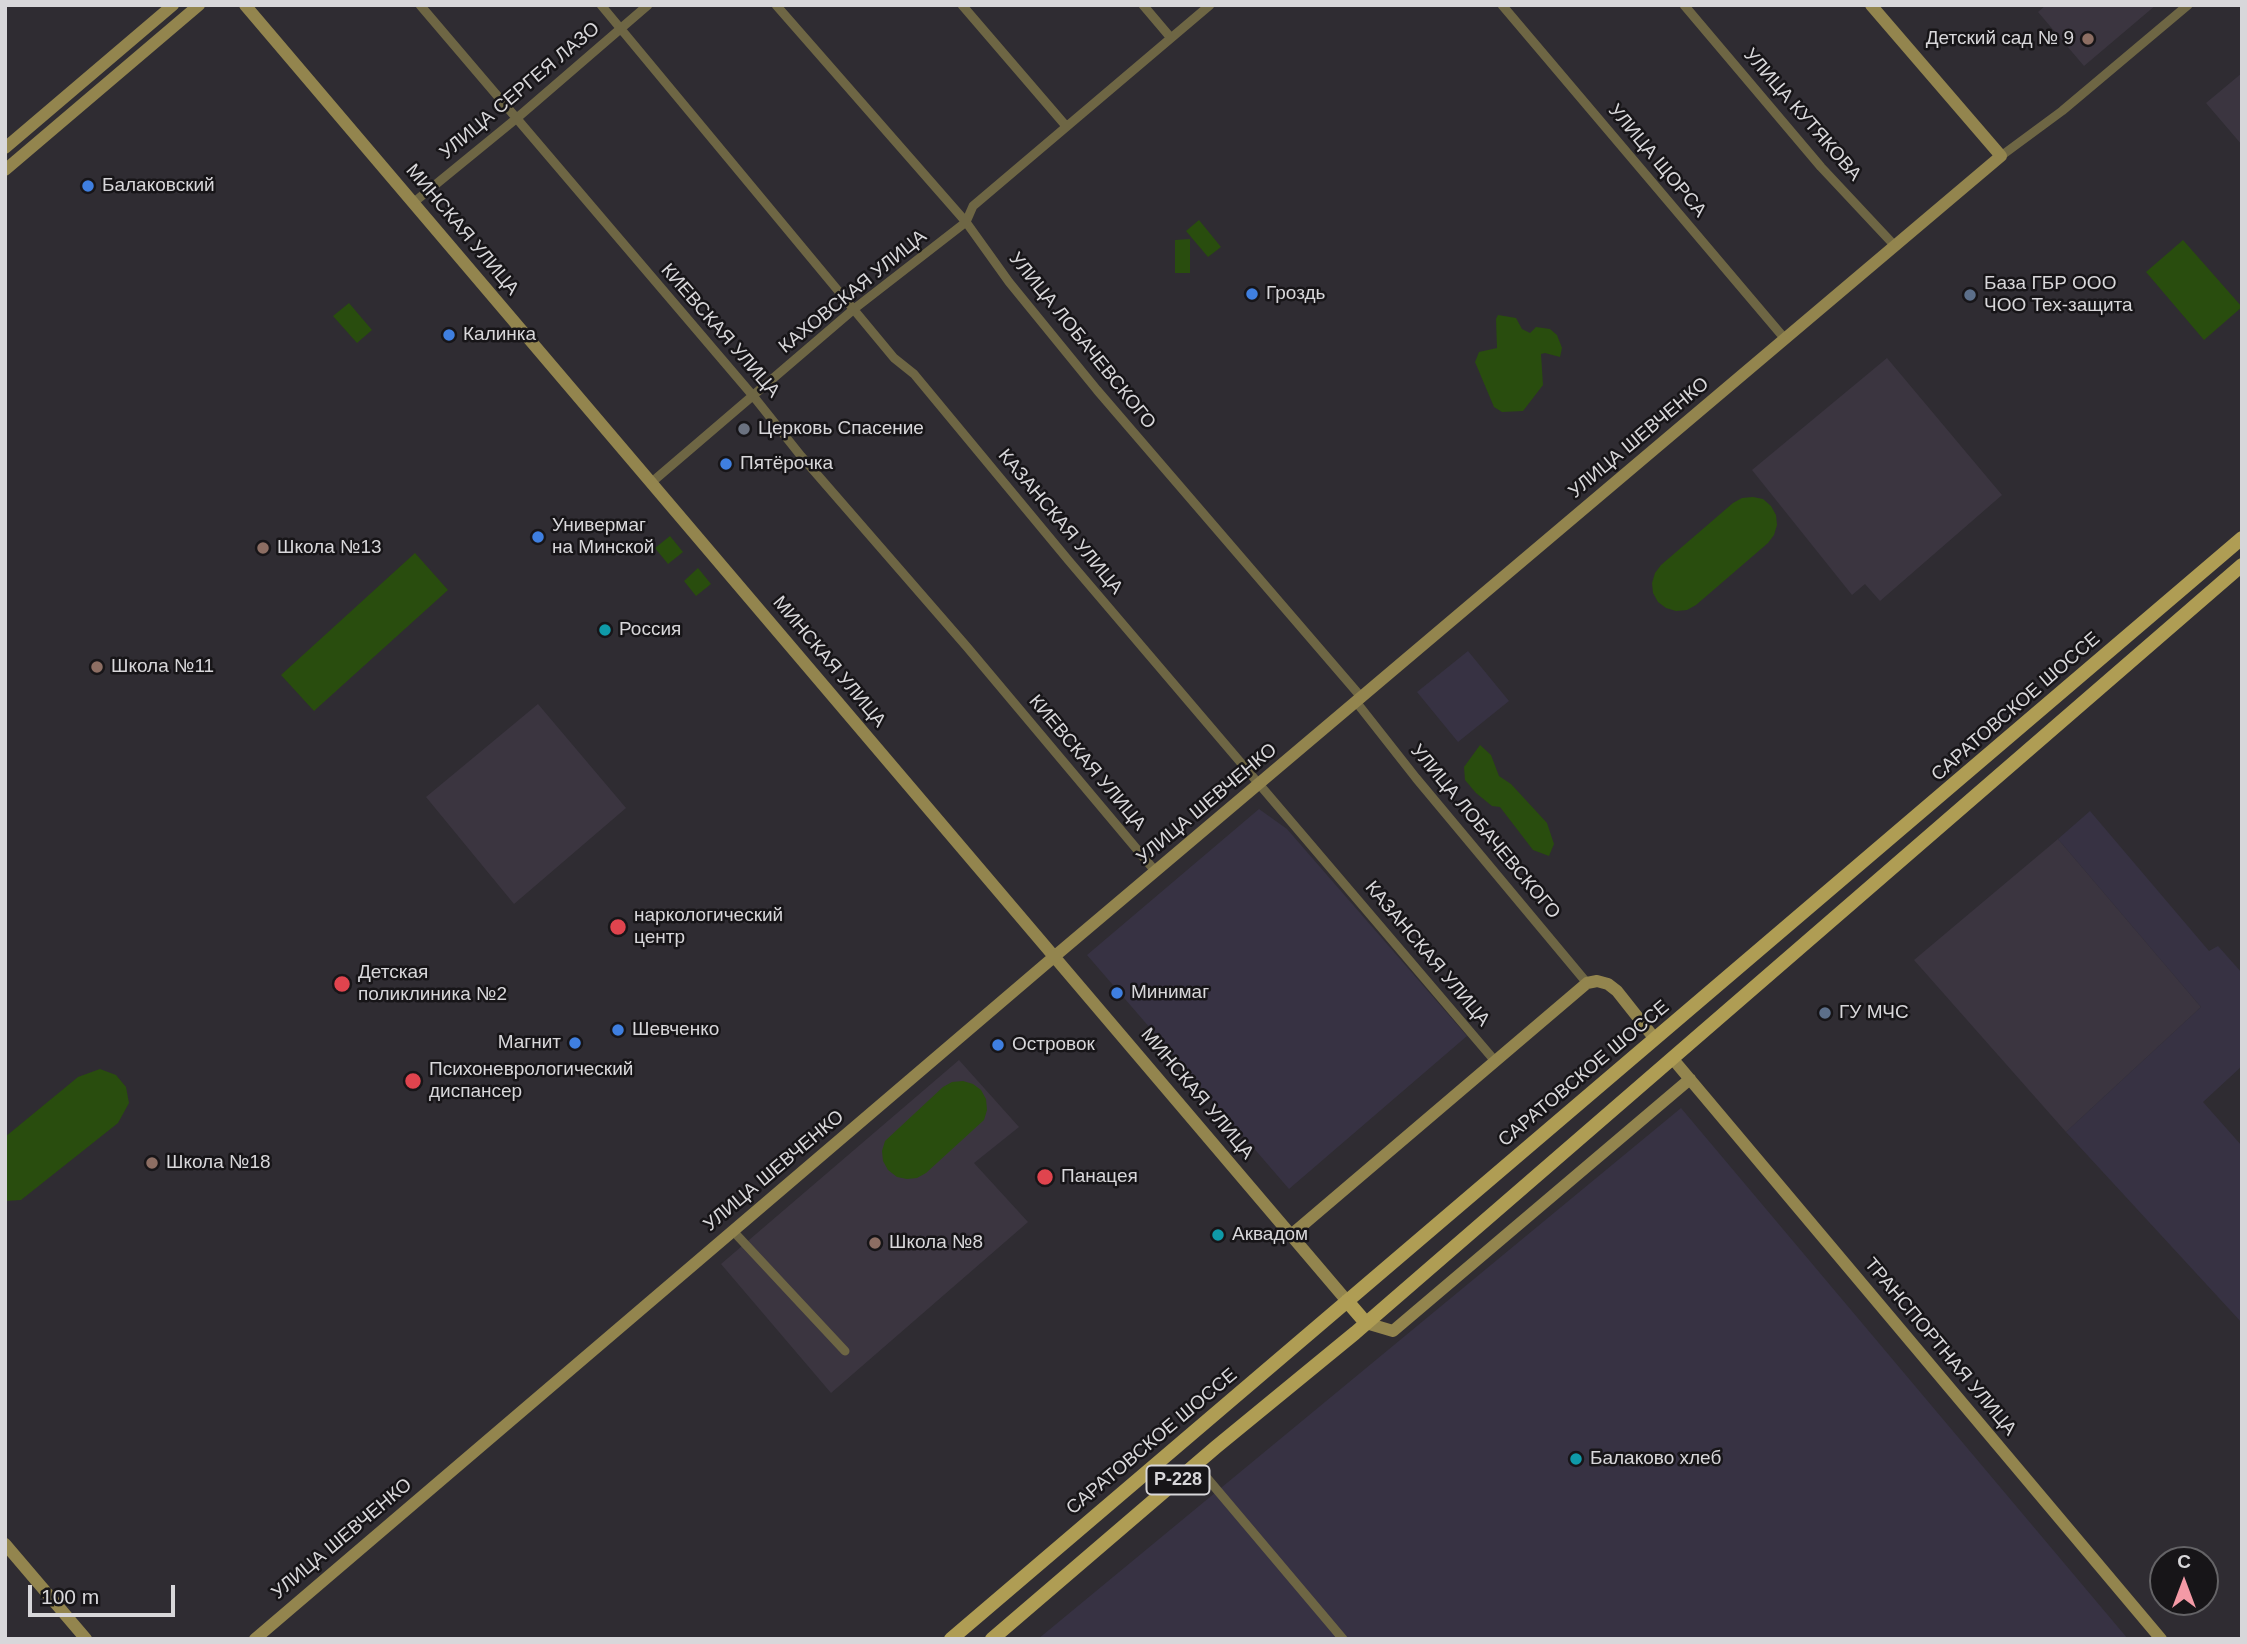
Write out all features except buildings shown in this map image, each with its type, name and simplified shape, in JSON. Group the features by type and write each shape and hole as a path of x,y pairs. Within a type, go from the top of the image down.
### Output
{"main road":[{"path":"5,148 173,5"},
{"path":"5,170 200,5"},
{"name":"МИНСКАЯ УЛИЦА","path":"245,5 1366,1323"},
{"path":"1871,5 2001,156"},
{"name":"УЛИЦА ШЕВЧЕНКО","path":"254,1639 1055,956 2001,156"},
{"name":"САРАТОВСКОЕ ШОССЕ","path":"951,1639 2242,538"},
{"name":"САРАТОВСКОЕ ШОССЕ","path":"992,1639 1366,1323 2242,565"},
{"path":"1291,1235 1587,983 1597,981 1608,984 1617,991 1672,1058"},
{"name":"ТРАНСПОРТНАЯ УЛИЦА","path":"1672,1058 2161,1639"},
{"path":"1366,1323 1393,1331 1690,1079"},
{"path":"5,1544 86,1639"}],"street":[{"name":"КИЕВСКАЯ УЛИЦА","path":"420,5 1156,872"},
{"name":"КАЗАНСКАЯ УЛИЦА","path":"601,5 894,358 914,374 1495,1061"},
{"name":"УЛИЦА СЕРГЕЯ ЛАЗО","path":"413,203 648,5"},
{"name":"УЛИЦА ЛОБАЧЕВСКОГО","path":"776,5 966,222 1009,282 1097,390 1360,700 1416,778 1587,983"},
{"path":"962,5 1066,126"},
{"path":"1143,5 1171,38"},
{"name":"КАХОВСКАЯ УЛИЦА","path":"652,482 854,309 966,222 973,206 1210,5"},
{"name":"УЛИЦА ЩОРСА","path":"1502,5 1785,339"},
{"name":"УЛИЦА КУТЯКОВА","path":"1685,5 1821,167 1895,246"},
{"name":"УЛИЦА ШЕВЧЕНКО","path":"2001,156 2062,111 2189,5"},
{"path":"954,209 973,206"},
{"path":"733,1231 845,1351"},
{"path":"1196,1465 1343,1639"}],"shaded area":[{"name":"Детский сад № 9","path":"2046,5 2156,5 2084,66 2038,12"},
{"path":"2242,73 2242,145 2206,103"},
{"path":"1887,358 2002,495 1880,601 1865,584 1852,595 1752,470"},
{"path":"1468,651 1509,701 1458,742 1417,692"},
{"path":"538,704 626,808 514,904 426,797"},
{"path":"1259,809 1287,829 1467,1036 1289,1189 1087,955"},
{"path":"2090,811 2209,951 2218,946 2242,973 2242,1066 2203,1102 2242,1146 2242,1323 2066,1132 2201,1007 2058,839"},
{"path":"2058,839 2201,1007 2066,1132 1914,960"},
{"name":"Школа №8","path":"959,1060 1019,1127 974,1163 1028,1222 831,1393 721,1264"},
{"path":"1681,1108 2128,1639 1038,1639"}],"green space":[{"path":"1199,220 1221,247 1208,257 1186,231"},
{"path":"1190,239 1190,273 1175,273 1175,240"},
{"path":"2183,240 2242,307 2204,340 2146,272"},
{"path":"349,303 372,330 357,343 333,316"},
{"path":"1498,315 1516,318 1522,329 1530,333 1536,327 1550,329 1557,335 1562,348 1560,357 1541,354 1543,385 1523,411 1502,412 1494,407 1475,362 1479,352 1497,348"},
{"path":"1742,498 1763,499 1776,515 1777,525 1768,543 1687,610 1676,611 1658,602 1652,583 1661,565 1733,503"},
{"path":"670,536 683,552 668,564 655,548"},
{"path":"415,553 448,590 314,711 281,675"},
{"path":"698,568 711,584 696,596 684,581"},
{"path":"1480,745 1491,755 1499,776 1511,784 1547,823 1554,844 1549,856 1533,850 1500,807 1492,806 1465,780 1464,767"},
{"path":"100,1069 116,1075 126,1087 129,1103 118,1123 21,1200 5,1201 5,1137 78,1077"},
{"path":"963,1081 981,1090 986,1099 984,1120 926,1173 917,1178 897,1177 888,1170 883,1161 885,1141 943,1087 952,1082"}],"place":[{"name":"Детский сад № 9","path":"2088,39"},
{"name":"Балаковский","path":"88,186"},
{"name":"Гроздь","path":"1252,294"},
{"name":"База ГБР ООО ЧОО Тех-защита","path":"1970,295"},
{"name":"Калинка","path":"449,335"},
{"name":"Церковь Спасение","path":"744,429"},
{"name":"Пятёрочка","path":"726,464"},
{"name":"Универмаг на Минской","path":"538,537"},
{"name":"Школа №13","path":"263,548"},
{"name":"Россия","path":"605,630"},
{"name":"Школа №11","path":"97,667"},
{"name":"наркологический центр","path":"618,927"},
{"name":"Детская поликлиника №2","path":"342,984"},
{"name":"Минимаг","path":"1117,993"},
{"name":"ГУ МЧС","path":"1825,1013"},
{"name":"Шевченко","path":"618,1030"},
{"name":"Магнит","path":"575,1043"},
{"name":"Островок","path":"998,1045"},
{"name":"Психоневрологический диспансер","path":"413,1081"},
{"name":"Школа №18","path":"152,1163"},
{"name":"Панацея","path":"1045,1177"},
{"name":"Аквадом","path":"1218,1235"},
{"name":"Школа №8","path":"875,1243"},
{"name":"Балаково хлеб","path":"1576,1459"}]}
